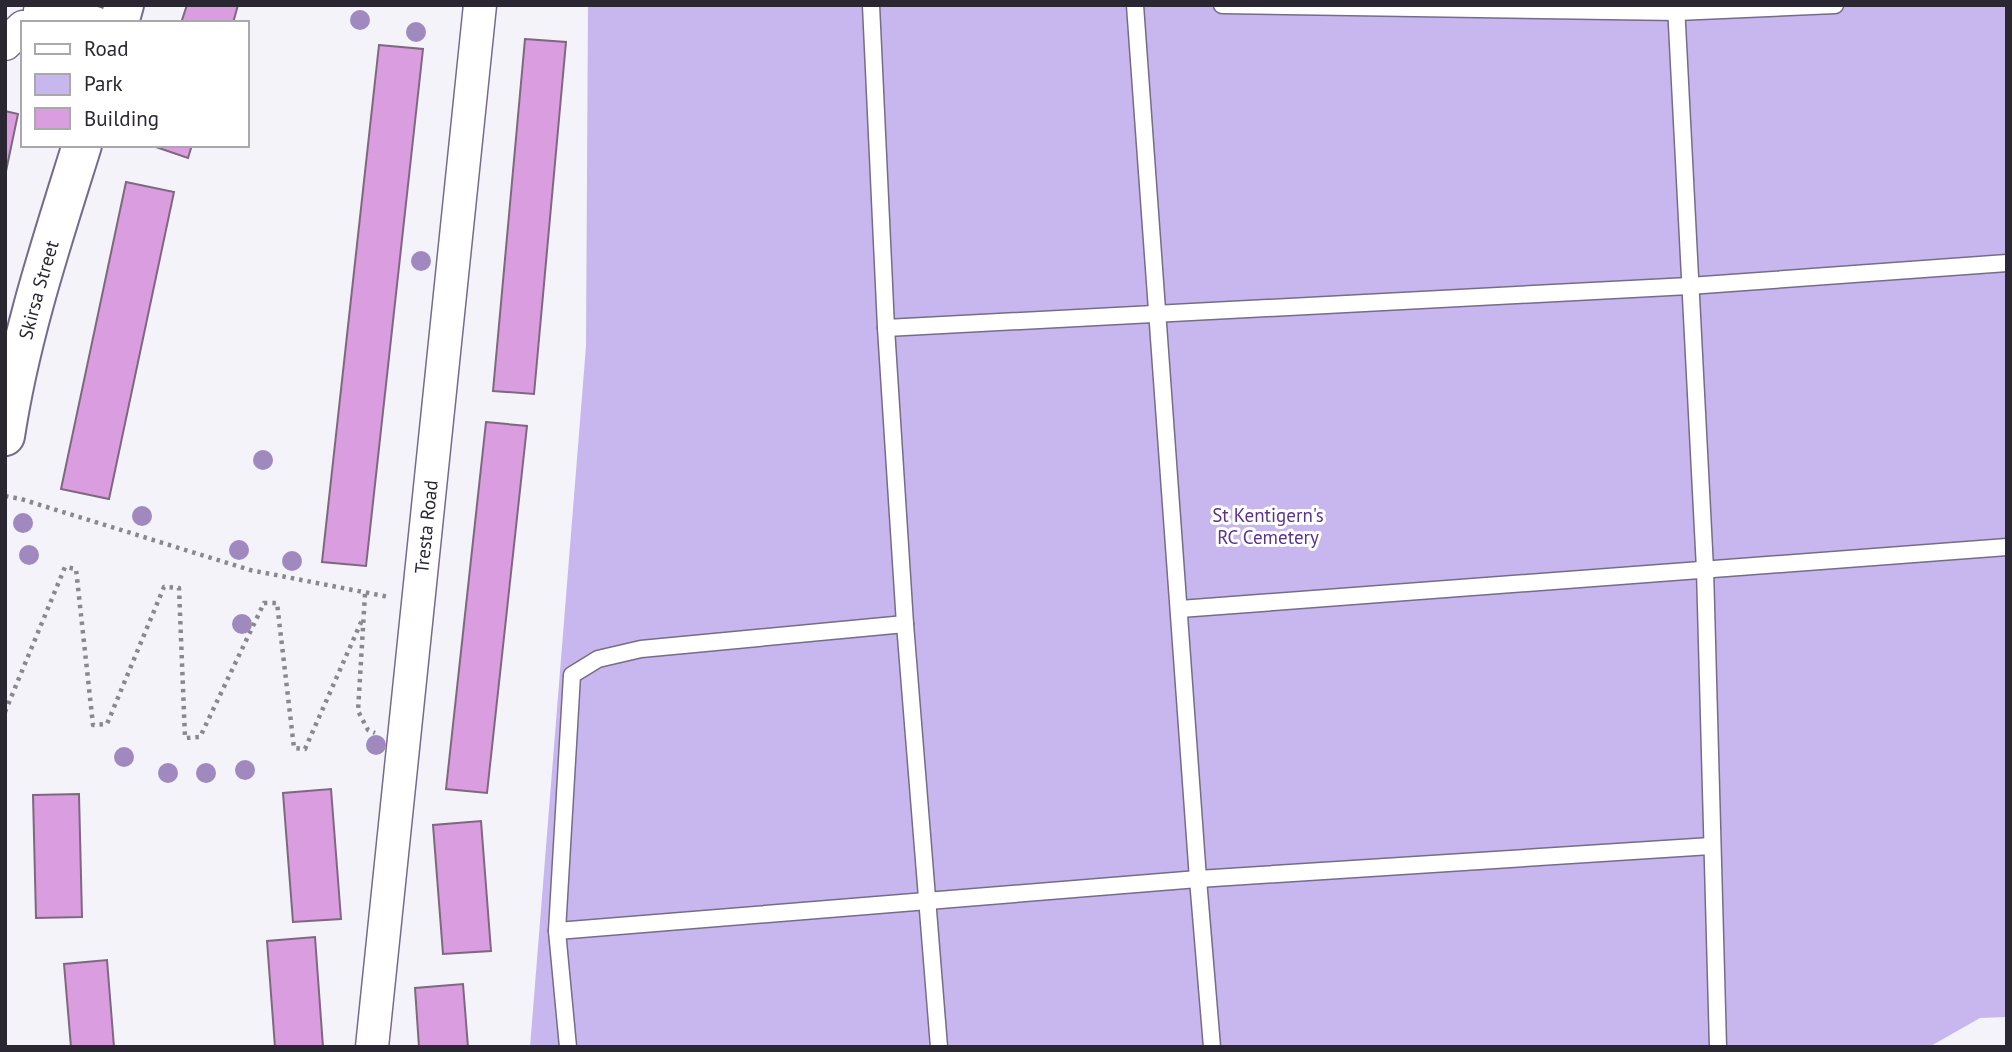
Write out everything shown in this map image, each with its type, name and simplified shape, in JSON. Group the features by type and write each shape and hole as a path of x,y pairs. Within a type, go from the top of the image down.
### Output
{"street":[{"name":"Tresta Road","path":"372,1047 480,5"},
{"path":"32,17 74,21"},
{"path":"5,44 21,28"},
{"name":"Skirsa Street","path":"5,436 41,277 81,147"}],"lane":[{"path":"871,5 886,328 905,624 939,1047"},
{"path":"1135,5 1212,1047"},
{"path":"1222,5 1676,8 1835,5"},
{"path":"1676,8 1705,569 1718,1047"},
{"path":"886,328 1689,286 2007,263"},
{"path":"1180,609 2007,547"},
{"path":"568,1047 556,932 572,675 598,659 641,649 905,624"},
{"path":"556,932 1198,880 1712,846"}],"path":[{"path":"5,496 250,570 366,594 362,620 358,711 368,730 382,736 404,737"},
{"path":"5,712 65,568 76,569 93,724 107,724 164,587 179,589 185,738 200,737 264,603 277,603 294,748 305,749 362,620"}],"green space":[{"name":"St Kentigern's RC Cemetery","path":"588,5 2007,5 2007,1017 1980,1018 1929,1047 530,1047 586,346"}],"building":[{"path":"187,5 238,5 234,21 182,21"},
{"path":"525,39 566,42 534,394 493,391"},
{"path":"379,45 423,49 366,566 322,562"},
{"path":"5,111 18,114 5,176"},
{"path":"156,147 191,147 188,158"},
{"path":"126,182 174,192 109,499 61,489"},
{"path":"486,422 527,426 487,793 446,789"},
{"path":"331,789 341,919 293,922 283,793"},
{"path":"79,794 82,917 36,918 33,795"},
{"path":"481,821 491,951 443,954 433,825"},
{"path":"315,937 323,1047 275,1047 267,941"},
{"path":"107,960 114,1047 71,1047 64,964"},
{"path":"463,984 468,1047 419,1047 415,988"}]}
